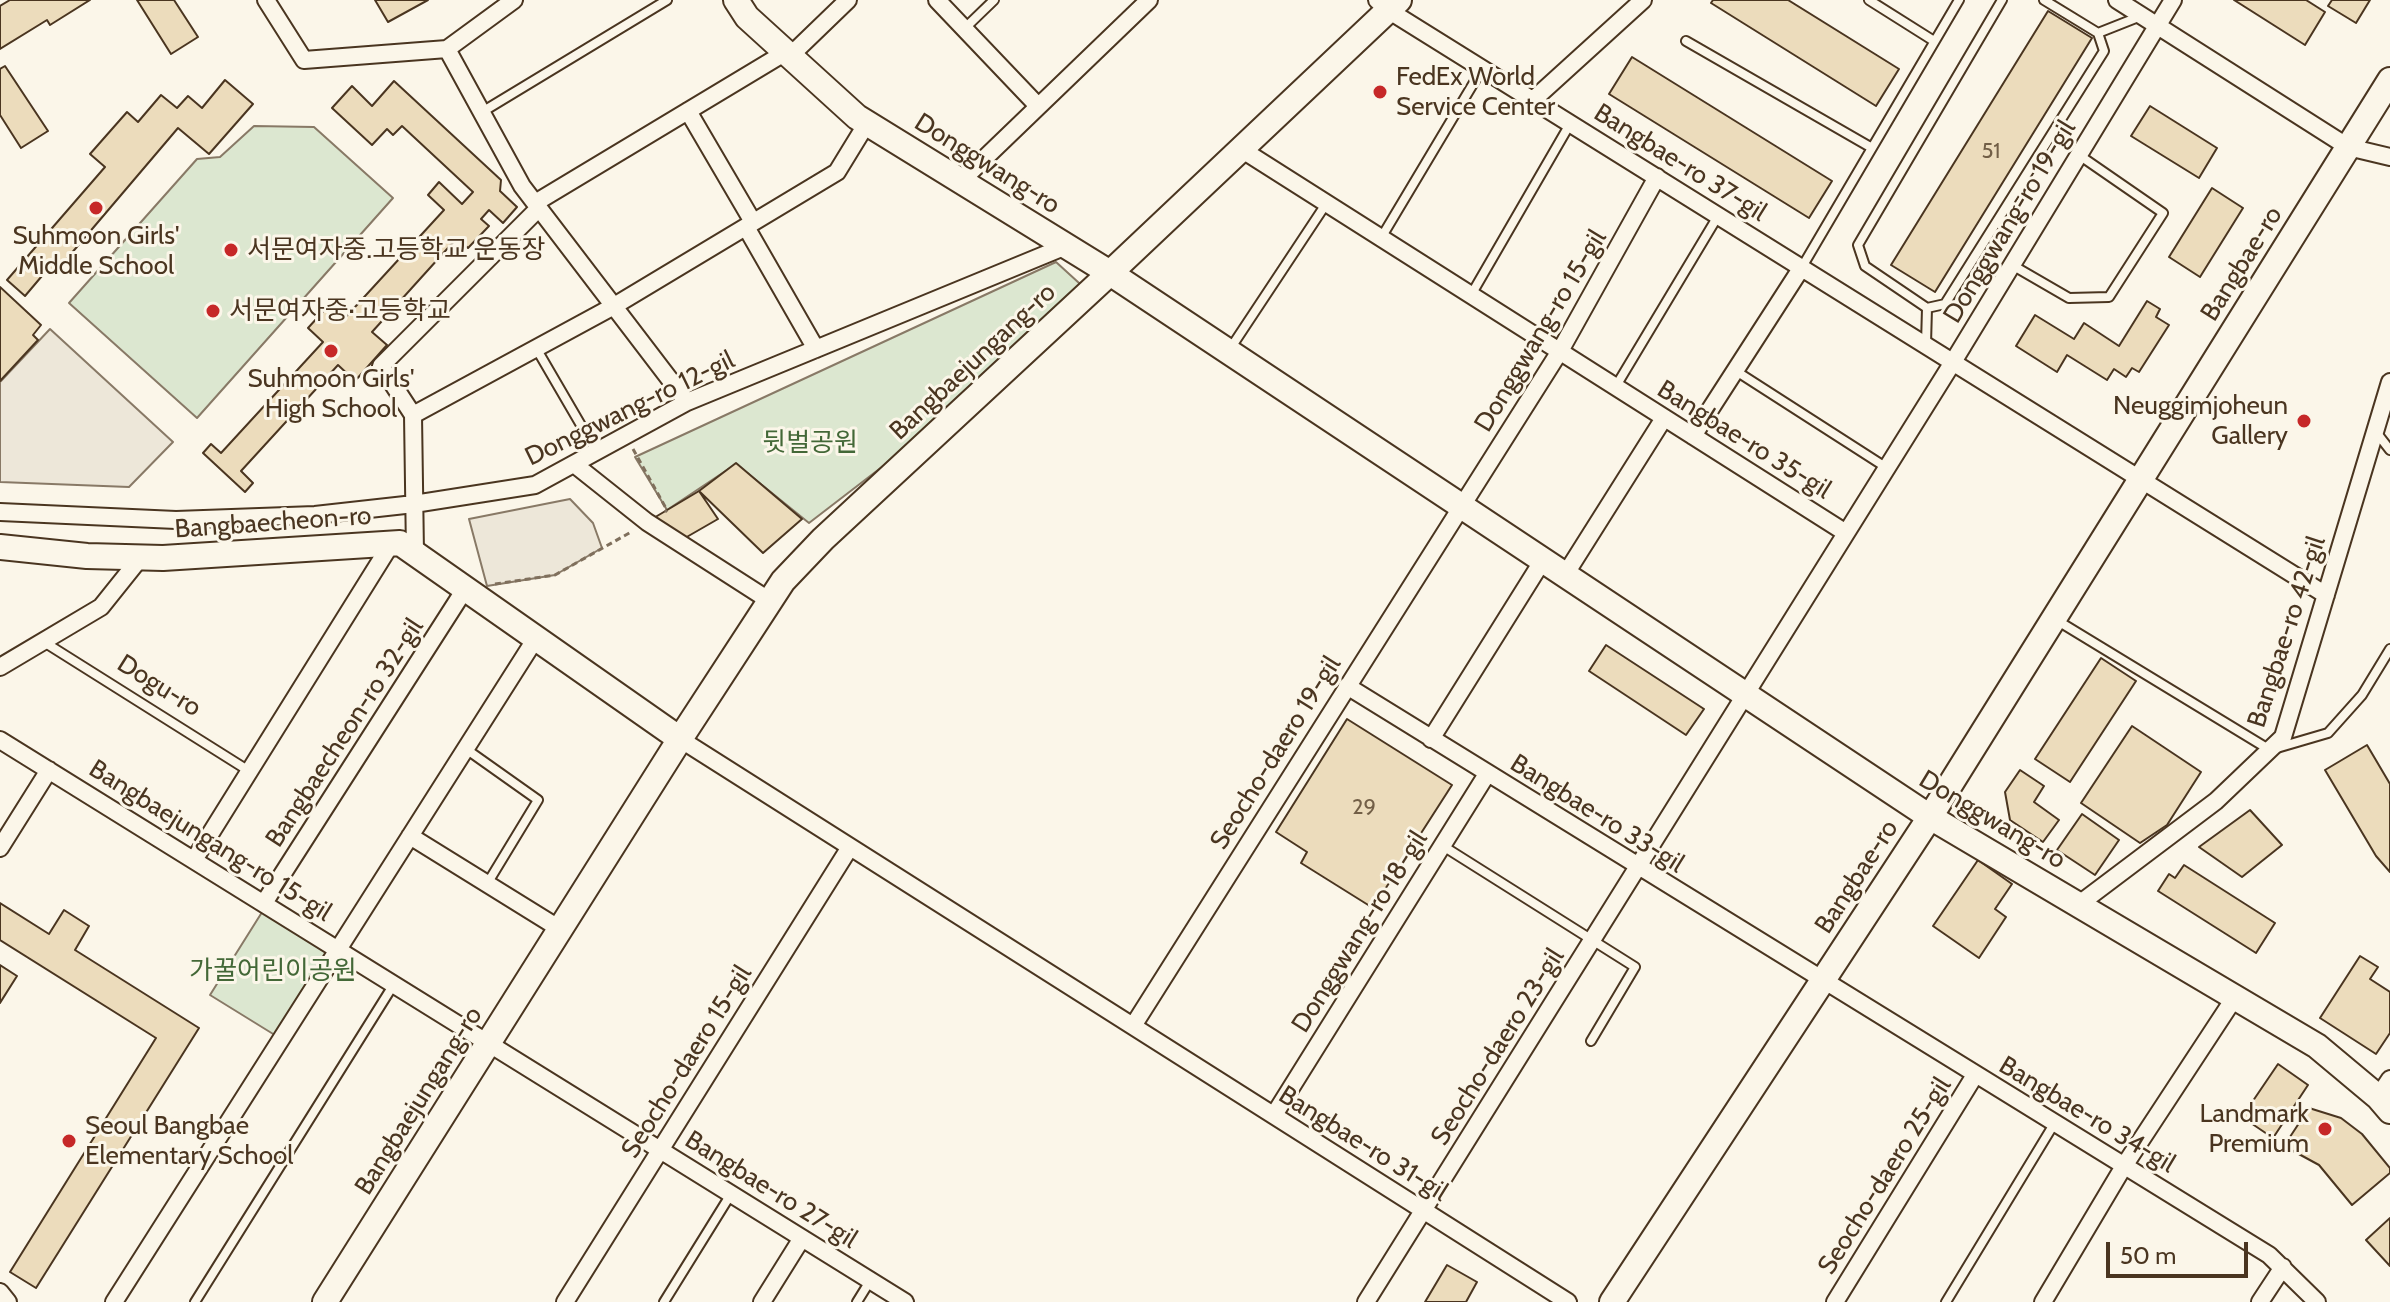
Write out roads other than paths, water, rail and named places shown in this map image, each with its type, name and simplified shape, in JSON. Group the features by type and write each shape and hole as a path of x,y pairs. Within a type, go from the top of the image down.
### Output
{"street":[{"path":"266,0 304,60 447,49 514,0"},
{"name":"Donggwang-ro","path":"736,0 747,17 857,117 1110,273 1930,817 2317,1046 2386,1096"},
{"path":"937,0 1038,106"},
{"path":"961,181 1149,0"},
{"path":"1533,100 1643,0"},
{"path":"2117,0 2348,147 2390,157"},
{"name":"Donggwang-ro 19-gil","path":"1745,695 1953,362 2173,0"},
{"path":"415,553 413,415 381,366 537,206 688,111 788,54 842,2"},
{"name":"Bangbae-ro 37-gil","path":"1388,3 1483,69 2141,479"},
{"name":"Bangbaejungang-ro","path":"325,1302 783,581 823,539 1241,149 1388,3"},
{"path":"447,49 522,186 687,402"},
{"name":"Bangbae-ro","path":"1612,1302 1930,817 2390,80"},
{"path":"688,111 816,349"},
{"path":"413,415 614,306 837,172 867,123"},
{"name":"Bangbae-ro 35-gil","path":"1241,149 1846,533"},
{"name":"Donggwang-ro 15-gil","path":"1463,507 1560,351 1657,177"},
{"name":"Donggwang-ro 12-gil","path":"0,512 176,520 315,515 414,504 535,485 687,402 1066,246"},
{"path":"1693,436 1802,267"},
{"name":"Bangbae-ro 42-gil","path":"2078,905 2216,801 2283,737 2390,382"},
{"path":"1565,575 1664,418"},
{"path":"574,464 647,522 770,601"},
{"path":"2141,479 2326,595"},
{"name":"Seocho-daero 19-gil","path":"1133,1026 1463,507"},
{"name":"Bangbaecheon-ro","path":"0,547 87,556 141,557 400,543 680,739"},
{"path":"194,860 391,544"},
{"path":"0,667 101,607 141,557"},
{"path":"1431,739 1543,560"},
{"name":"Bangbaecheon-ro 32-gil","path":"264,903 465,589"},
{"path":"114,1302 536,638"},
{"name":"Bangbae-ro 33-gil","path":"1347,686 1822,982"},
{"name":"Seocho-daero 23-gil","path":"1366,1302 1745,695"},
{"path":"680,739 850,847"},
{"name":"Bangbaejungang-ro 15-gil","path":"0,740 489,1042"},
{"path":"0,848 49,770"},
{"name":"Donggwang-ro 18-gil","path":"1274,1115 1487,774"},
{"path":"410,836 560,929"},
{"name":"Bangbae-ro 31-gil","path":"850,847 1568,1302"},
{"name":"Seocho-daero 15-gil","path":"565,1302 850,847"},
{"name":"Bangbae-ro 34-gil","path":"1822,982 2269,1255 2317,1302"},
{"path":"2043,1302 2124,1166 2235,997"},
{"name":"Bangbae-ro 27-gil","path":"489,1042 905,1302"},
{"name":"Seocho-daero 25-gil","path":"1835,1302 1975,1075"},
{"path":"762,1302 802,1238"},
{"path":"2260,1302 2283,1267"},
{"path":"0,1292 8,1302"}],"lane":[{"path":"481,112 667,0"},
{"path":"964,29 994,0"},
{"path":"1869,0 1934,41"},
{"path":"1802,267 1959,0"},
{"path":"2002,0 1858,245 1865,266 1927,308 1945,304 2104,51 2098,33 2044,0"},
{"path":"2098,33 2141,16"},
{"path":"1686,41 1872,148"},
{"path":"1381,238 1483,69"},
{"path":"1471,295 1570,123"},
{"path":"2012,265 2069,298 2109,297 2163,213 2079,155"},
{"path":"1228,352 1327,203"},
{"name":"Bangbae-ro 35-gil","path":"1616,387 1718,215"},
{"path":"1926,345 1927,308"},
{"path":"536,348 597,451"},
{"path":"1735,370 1887,468"},
{"path":"2375,430 2390,450"},
{"path":"2054,618 2270,750 2328,733 2362,695 2390,649"},
{"name":"Dogu-ro","path":"43,641 249,771"},
{"path":"465,749 538,800 487,884"},
{"name":"Seocho-daero 23-gil","path":"1442,845 1635,967 1591,1041"},
{"path":"195,1302 394,983"},
{"path":"1946,1302 2054,1124"},
{"path":"664,1302 732,1193"},
{"path":"857,1302 871,1280"}],"place":[{"name":"FedEx World Service Center","path":"1380,92"},
{"name":"Suhmoon Girls' Middle School","path":"96,208"},
{"name":"서문여자중.고등학교 운동장","path":"231,250"},
{"name":"서문여자중·고등학교","path":"213,311"},
{"name":"Suhmoon Girls' High School","path":"331,351"},
{"name":"Neuggimjoheun Gallery","path":"2304,421"},
{"name":"Landmark Premium","path":"2325,1129"},
{"name":"Seoul Bangbae Elementary School","path":"69,1141"}],"park label":[{"name":"뒷벌공원","path":"810,443"},
{"name":"가꿀어린이공원","path":"273,971"}]}
